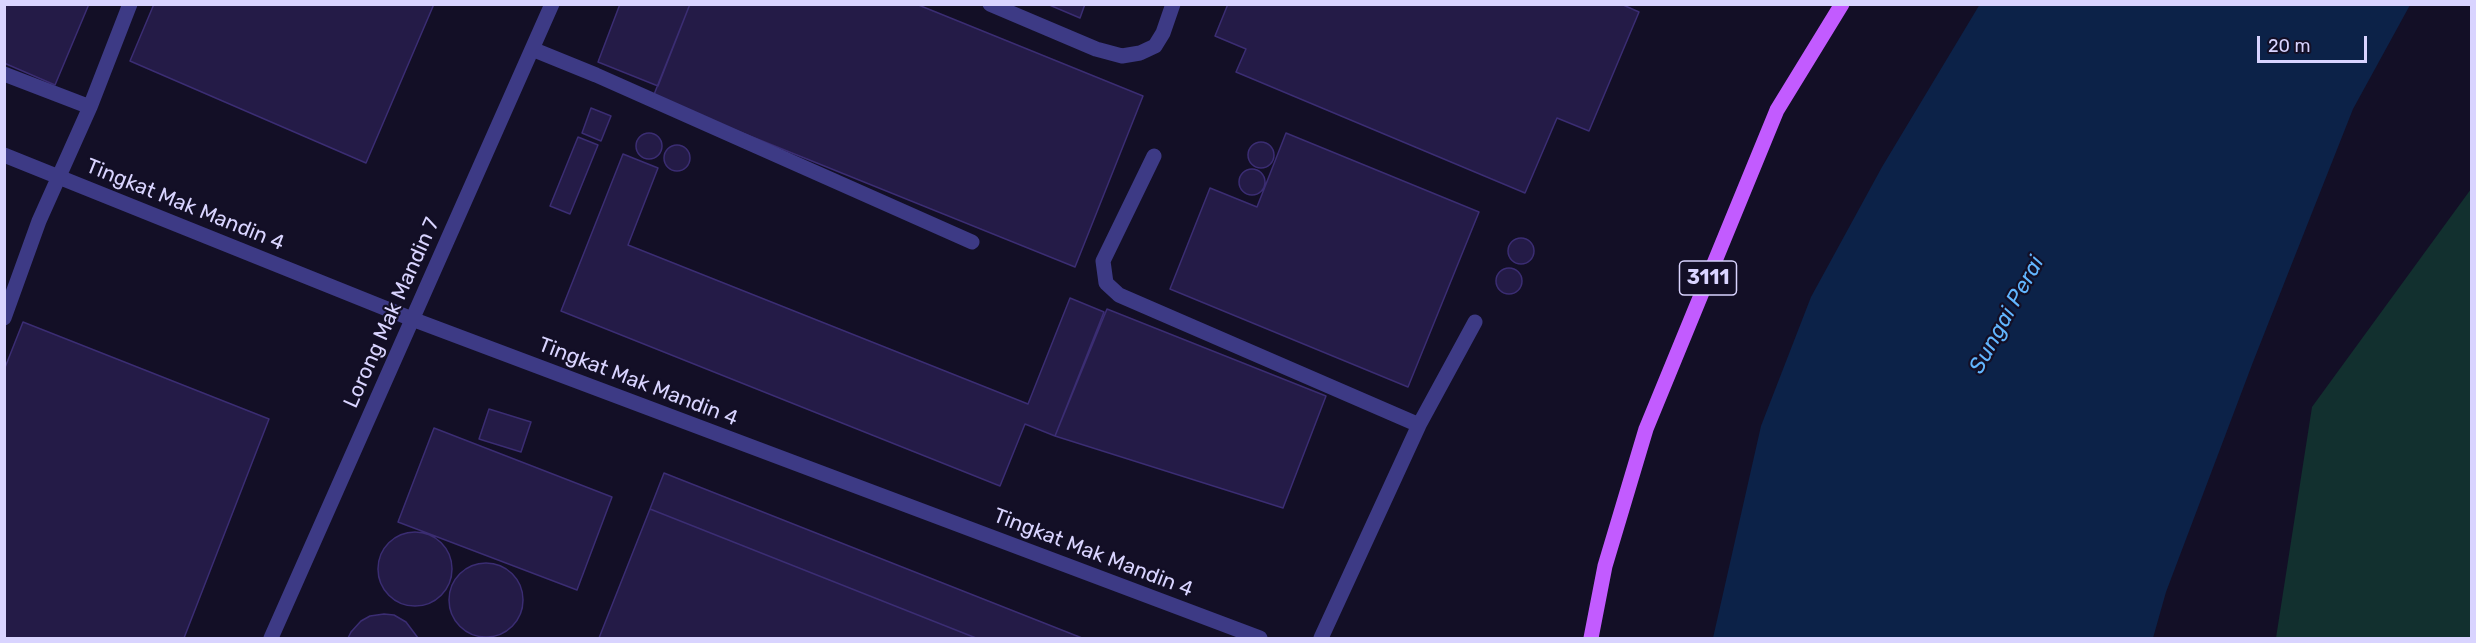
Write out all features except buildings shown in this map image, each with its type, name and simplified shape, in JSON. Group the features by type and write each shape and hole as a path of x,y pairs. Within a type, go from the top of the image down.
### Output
{"main road":[{"name":"3111","path":"1591,639 1605,566 1646,429 1778,110 1842,4"}],"street":[{"path":"4,318 34,232 90,107 130,4"},
{"name":"Lorong Mak Mandin 7","path":"271,639 552,4"},
{"path":"990,4 1096,49 1122,56 1140,54 1155,46 1163,33 1173,4"},
{"path":"532,49 596,75 972,242"},
{"path":"4,74 90,107"},
{"name":"Tingkat Mak Mandin 4","path":"4,155 412,319 1260,639"},
{"path":"1154,156 1103,261 1106,283 1119,295 1419,424"},
{"path":"1322,639 1419,424 1475,322"}],"green space":[{"path":"2471,189 2471,638 2276,638 2312,407"}],"water":[{"name":"Sungai Perai","path":"1980,4 2410,5 2353,109 2253,362 2166,592 2153,638 1713,638 1761,426 1811,297 1882,167"}]}
